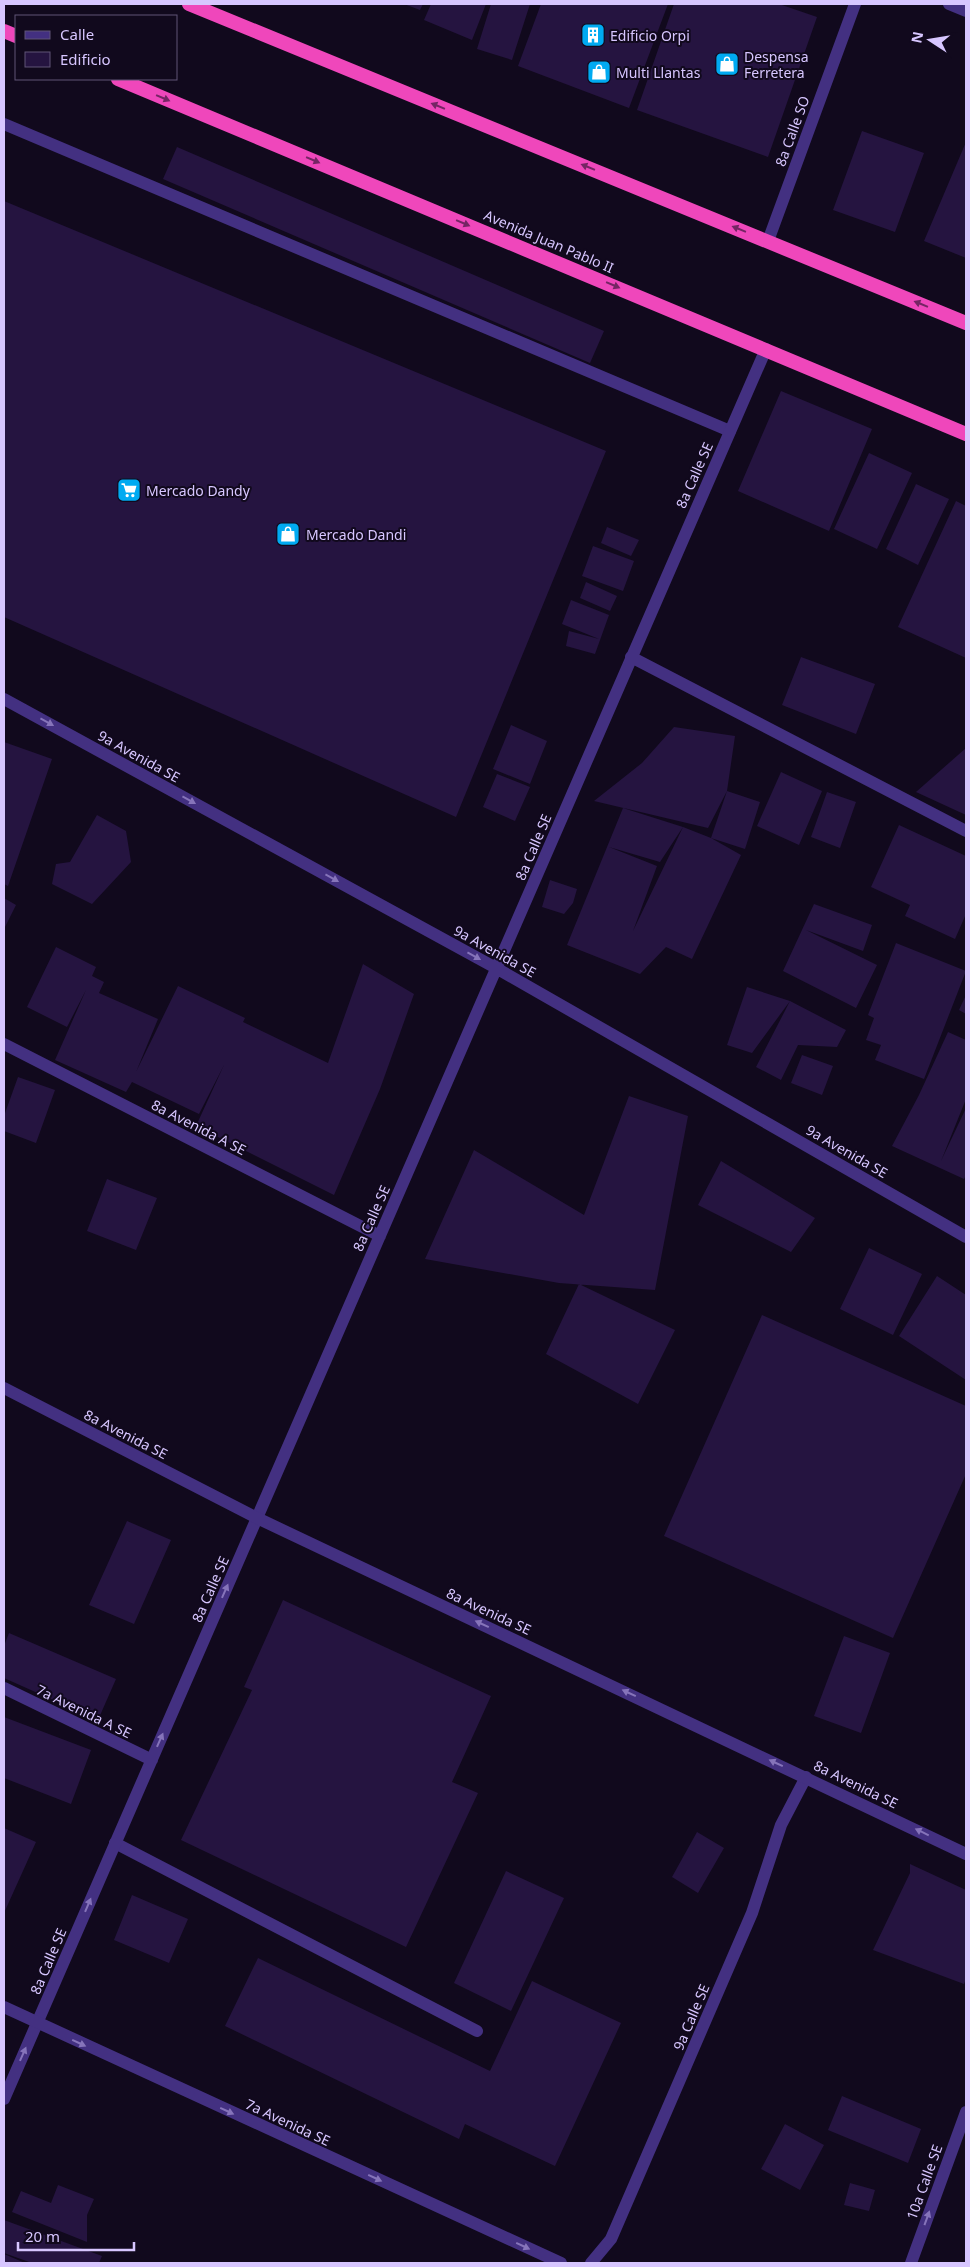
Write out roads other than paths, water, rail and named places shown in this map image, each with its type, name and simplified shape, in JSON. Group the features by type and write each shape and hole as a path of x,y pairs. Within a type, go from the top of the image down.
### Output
{"highway":[{"path":"189,4 966,323"},
{"name":"Avenida Juan Pablo II","path":"120,80 966,434"}],"street":[{"name":"8a Calle SO","path":"768,241 855,4"},
{"path":"949,4 966,11"},
{"path":"4,124 730,431"},
{"name":"8a Calle SE","path":"4,2098 766,349"},
{"path":"631,658 966,831"},
{"name":"9a Avenida SE","path":"4,699 496,968 966,1237"},
{"name":"8a Avenida A SE","path":"4,1044 380,1236"},
{"name":"8a Avenida SE","path":"4,1388 257,1518 966,1854"},
{"name":"7a Avenida A SE","path":"4,1688 152,1760"},
{"name":"9a Calle SE","path":"591,2263 611,2239 752,1913 781,1825 806,1777"},
{"path":"115,1843 477,2032"},
{"name":"7a Avenida SE","path":"4,2007 37,2024 561,2263"},
{"name":"10a Calle SE","path":"910,2263 966,2112"}],"place":[{"name":"Edificio Orpi","path":"593,35"},
{"name":"Despensa Ferretera","path":"727,64"},
{"name":"Multi Llantas","path":"599,72"},
{"name":"Mercado Dandy","path":"129,490"},
{"name":"Mercado Dandi","path":"288,534"}]}
